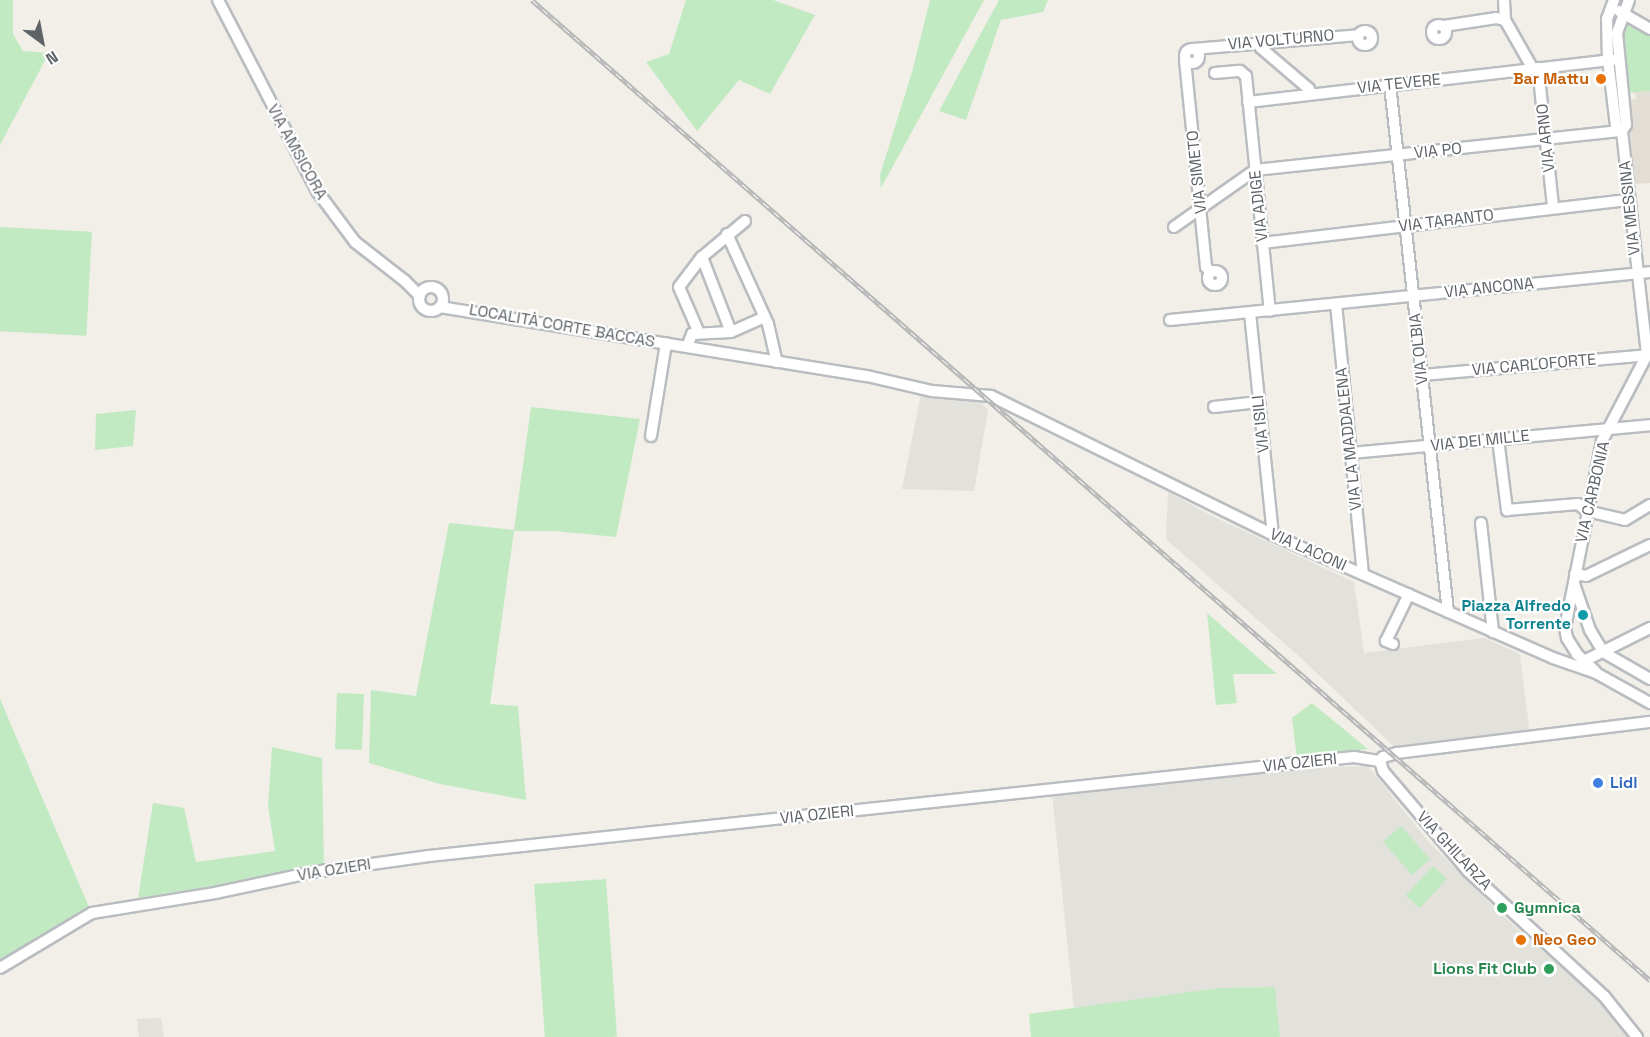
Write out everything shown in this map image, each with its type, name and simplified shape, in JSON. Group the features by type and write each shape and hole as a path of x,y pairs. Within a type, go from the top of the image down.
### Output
{"street":[{"name":"VIA AMSICORA","path":"218,0 317,191 355,242 405,281 423,292"},
{"path":"1504,0 1504,20 1536,69"},
{"name":"VIA MESSINA","path":"1613,60 1617,33 1629,0"},
{"name":"VIA MESSINA","path":"1623,13 1612,4 1606,32 1626,124 1622,131 1648,355"},
{"path":"1623,13 1650,29"},
{"path":"1444,26 1496,18 1504,20"},
{"name":"VIA VOLTURNO","path":"1193,57 1260,43 1358,35"},
{"path":"1260,43 1261,48 1309,89 1311,94"},
{"name":"VIA SIMETO","path":"1193,57 1201,207 1206,267 1210,272"},
{"name":"VIA TEVERE","path":"1248,102 1613,60"},
{"name":"VIA ARNO","path":"1536,69 1553,207"},
{"path":"1215,73 1240,71 1246,76 1248,102"},
{"name":"VIA OLBIA","path":"1390,86 1448,612"},
{"name":"VIA ADIGE","path":"1248,102 1270,311"},
{"name":"VIA PO","path":"1255,170 1622,131"},
{"path":"1174,227 1255,170"},
{"name":"VIA TARANTO","path":"1262,243 1553,207 1629,200"},
{"path":"699,333 679,287 702,257 745,221"},
{"path":"727,234 765,317 777,362"},
{"path":"702,257 732,332"},
{"name":"VIA ANCONA","path":"1170,320 1650,272"},
{"path":"440,290 442,303 432,311 425,309 421,304 423,292 440,290"},
{"name":"LOCALITÀ CORTE BACCAS","path":"442,303 457,308 687,347 867,375 932,392 981,394"},
{"name":"VIA LA MADDALENA","path":"1336,304 1363,574"},
{"name":"VIA ISILI","path":"1250,313 1273,535"},
{"path":"687,347 692,334 732,332 765,317"},
{"name":"LOCALITÀ CORTE BACCAS","path":"651,436 666,343"},
{"name":"VIA CARLOFORTE","path":"1422,375 1648,355"},
{"name":"VIA CARBONIA","path":"1558,660 1566,638 1565,628 1574,578 1602,441 1648,355"},
{"name":"VIA LACONI","path":"981,394 1021,410 1273,535 1558,660 1596,673 1639,697 1649,717"},
{"path":"1214,407 1259,402"},
{"name":"VIA DEI MILLE","path":"1351,453 1650,425"},
{"path":"1497,439 1507,510 1578,504 1587,511 1625,520 1650,505"},
{"path":"1481,523 1493,632"},
{"path":"1650,544 1586,576 1574,578 1590,630 1603,652 1650,679"},
{"path":"1393,644 1386,641 1409,594"},
{"path":"1586,660 1650,628"},
{"path":"1566,638 1577,654 1586,660 1596,673"},
{"name":"VIA OZIERI","path":"0,968 92,912 214,893 314,872 441,855 1342,758 1367,757 1380,761 1383,757 1397,753 1649,717"},
{"name":"VIA GHILARZA","path":"1380,761 1383,771 1468,871 1605,996 1637,1037"}],"shaded area":[{"path":"1650,91 1650,183 1632,184 1629,100 1636,99 1635,92"},
{"path":"921,394 977,399 988,410 974,491 902,489"},
{"path":"1168,492 1212,516 1354,582 1364,653 1484,638 1520,654 1530,736 1403,755 1301,658 1166,539"},
{"path":"1368,766 1427,840 1503,916 1640,1037 1280,1037 1275,987 1219,988 1074,1009 1052,793 1188,772"},
{"path":"161,1018 164,1037 139,1037 137,1019"}],"green space":[{"path":"0,0 13,0 13,34 23,51 49,53 0,145"},
{"path":"686,0 773,0 815,15 770,94 739,80 697,131 646,62 669,54"},
{"path":"930,0 984,0 881,188 880,175 912,72"},
{"path":"999,0 1048,0 1043,12 1001,20 966,120 939,111"},
{"path":"1624,21 1650,36 1650,91 1627,93 1622,27"},
{"path":"0,227 92,232 86,336 0,331"},
{"path":"531,407 640,419 616,537 555,531 514,531 490,704 518,706 526,800 440,784 369,763 371,690 416,696 449,523 514,530"},
{"path":"136,410 133,446 95,450 96,414"},
{"path":"1207,613 1277,674 1233,674 1237,703 1216,705"},
{"path":"337,693 364,694 362,750 335,749"},
{"path":"0,699 89,907 0,961"},
{"path":"1312,703 1368,749 1297,759 1292,718"},
{"path":"272,747 322,758 324,869 138,898 153,803 184,808 196,862 275,851 268,806"},
{"path":"1401,826 1430,859 1412,875 1383,842"},
{"path":"1433,866 1447,879 1420,908 1406,895"},
{"path":"606,879 617,1037 545,1037 534,884"},
{"path":"1275,987 1280,1037 1031,1037 1029,1014 1219,988"}],"railway":[{"path":"532,0 1650,980"}],"place":[{"name":"Bar Mattu","path":"1601,79"},
{"name":"Piazza Alfredo Torrente","path":"1583,615"},
{"name":"Lidl","path":"1598,783"},
{"name":"Gymnica","path":"1502,908"},
{"name":"Neo Geo","path":"1521,940"},
{"name":"Lions Fit Club","path":"1549,969"}]}
